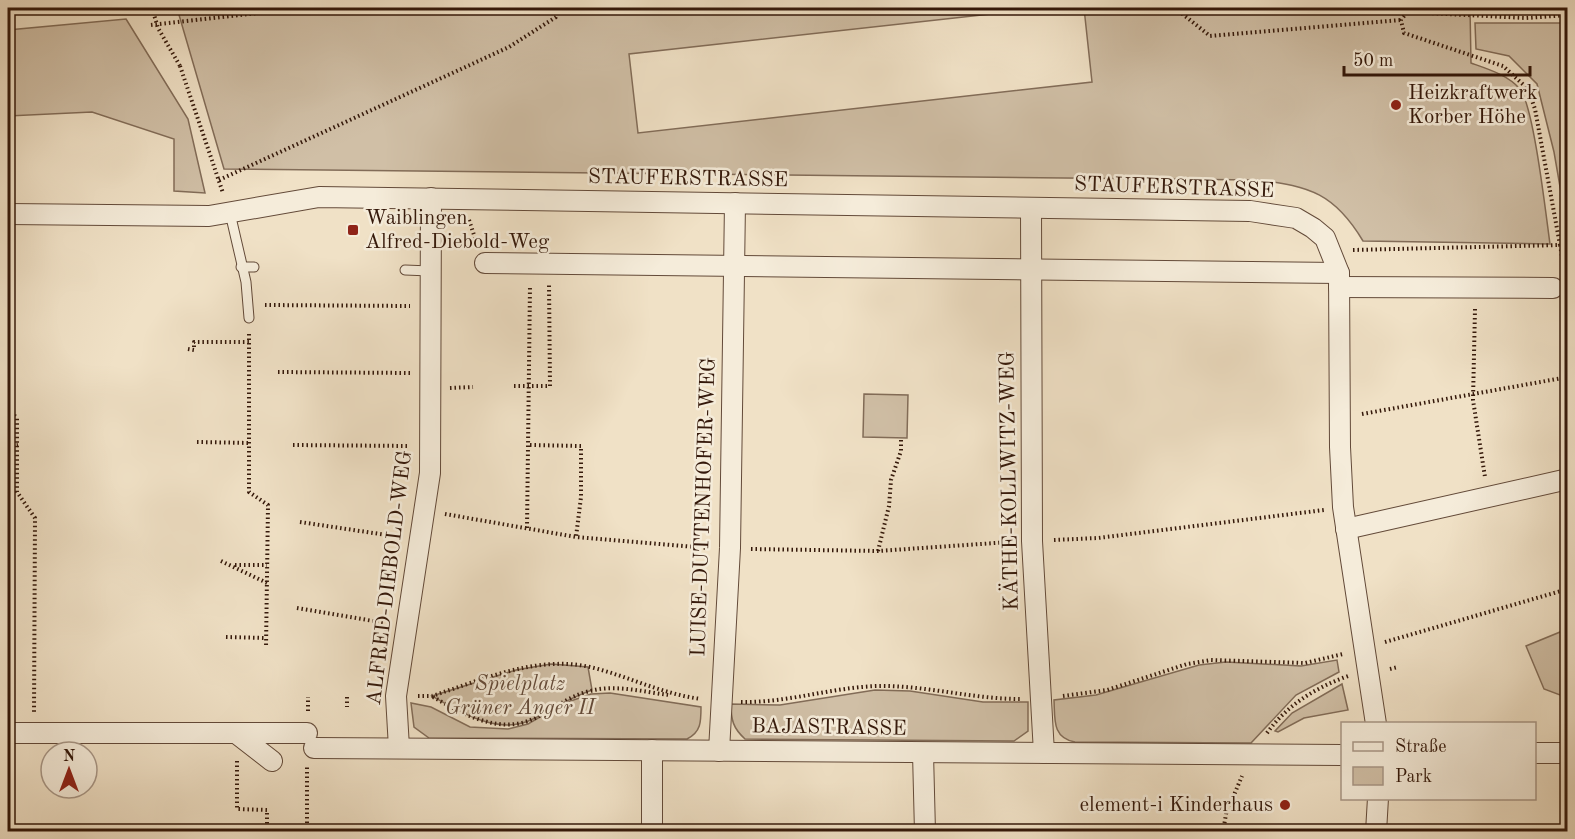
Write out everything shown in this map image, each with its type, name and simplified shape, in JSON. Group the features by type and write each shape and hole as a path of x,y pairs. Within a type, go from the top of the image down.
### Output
{"street":[{"name":"STAUFERSTRASSE","path":"8,214 209,216 319,197 1275,213 1296,218 1325,238 1332,253 1339,280 1340,447 1343,507 1376,722"},
{"name":"ALFRED-DIEBOLD-WEG","path":"399,748 396,696 426,511 430,446 430,198"},
{"name":"LUISE-DUTTENHOFER-WEG","path":"719,751 730,548 735,203"},
{"name":"KÄTHE-KOLLWITZ-WEG","path":"1031,208 1032,541 1044,753"},
{"path":"485,263 1031,268 1476,287 1553,288"},
{"path":"1346,529 1568,479"},
{"name":"BAJASTRASSE","path":"8,733 236,733 347,741 399,748 1341,755"},
{"path":"236,733 272,761"},
{"path":"652,750 652,831"},
{"path":"922,753 925,831"},
{"path":"1536,753 1568,753"},
{"path":"1376,831 1378,800"}],"lane":[{"path":"230,213 249,305 249,318"},
{"path":"241,267 254,267"},
{"path":"405,270 430,271"}],"path":[{"path":"152,8 158,28 180,66 230,213"},
{"path":"151,25 302,8"},
{"path":"219,180 509,47 556,17 560,8"},
{"path":"1175,8 1210,36 1401,20 1407,12 1526,18 1568,15"},
{"path":"1332,253 1357,249 1560,246 1535,109 1528,89 1503,66 1404,33 1401,20"},
{"path":"527,528 530,445 529,386 540,264"},
{"path":"514,386 549,386 540,264"},
{"path":"1476,287 1475,393 1473,400 1485,480"},
{"path":"249,305 430,306"},
{"path":"249,318 249,492 268,505 266,648"},
{"path":"188,350 194,350 194,342 249,342"},
{"path":"279,372 430,373"},
{"path":"1362,414 1568,377"},
{"path":"8,409 17,418 17,492 35,518 33,733"},
{"path":"878,551 901,438"},
{"path":"197,442 250,443"},
{"path":"8,447 18,445"},
{"path":"293,445 430,446"},
{"path":"530,445 581,446 581,497 576,537"},
{"path":"426,511 576,537 661,546 878,551 1098,538 1343,507"},
{"path":"300,522 421,540"},
{"path":"220,561 267,583"},
{"path":"232,565 267,564"},
{"path":"432,696 459,712 497,724 532,719 557,704 592,690 628,690 720,701 775,702 886,686 985,698 1041,698 1107,690 1187,664 1210,660 1305,663 1365,648 1568,589"},
{"path":"297,608 408,626"},
{"path":"226,638 266,638"},
{"path":"396,696 432,696 516,670 551,664 588,667 678,696"},
{"path":"1223,831 1226,814 1252,756 1273,725 1300,699 1348,676"},
{"path":"347,697 347,707"},
{"path":"236,733 237,809 267,810 267,831"}],"green space":[{"path":"177,8 1044,8 629,54 638,133 1092,82 1084,8 1470,8 1471,63 1510,80 1520,89 1525,100 1535,139 1550,244 1363,241 1342,212 1320,195 1292,185 1258,180 224,169"},
{"path":"126,19 188,119 205,193 174,191 174,139 92,112 8,116 8,30"},
{"path":"1475,23 1567,23 1567,227 1554,152 1537,84 1509,56 1476,49"},
{"path":"864,394 908,395 907,438 863,437"},
{"path":"1567,625 1567,690 1560,695 1544,689 1526,646 1560,632"},
{"path":"1337,660 1339,672 1296,695 1251,743 1075,742 1062,736 1056,727 1054,700 1096,695 1199,665 1226,662 1301,666"},
{"name":"Spielplatz Grüner Anger II","path":"551,664 588,667 592,690 520,724 494,724 481,720 432,696 516,670"},
{"path":"1342,684 1348,710 1304,718 1278,732 1275,731 1292,713"},
{"path":"875,690 910,691 983,702 1028,702 1028,731 1014,741 745,739 735,727 732,719 731,704 780,705"},
{"path":"610,693 701,707 699,726 695,733 687,739 429,738 414,727 411,703 431,707 470,727 508,729 528,724 562,704 591,694"}],"place":[{"name":"Heizkraftwerk Korber Höhe","path":"1396,105"},
{"name":"Waiblingen Alfred-Diebold-Weg","path":"353,230"},
{"name":"element-i Kinderhaus","path":"1285,805"}]}
